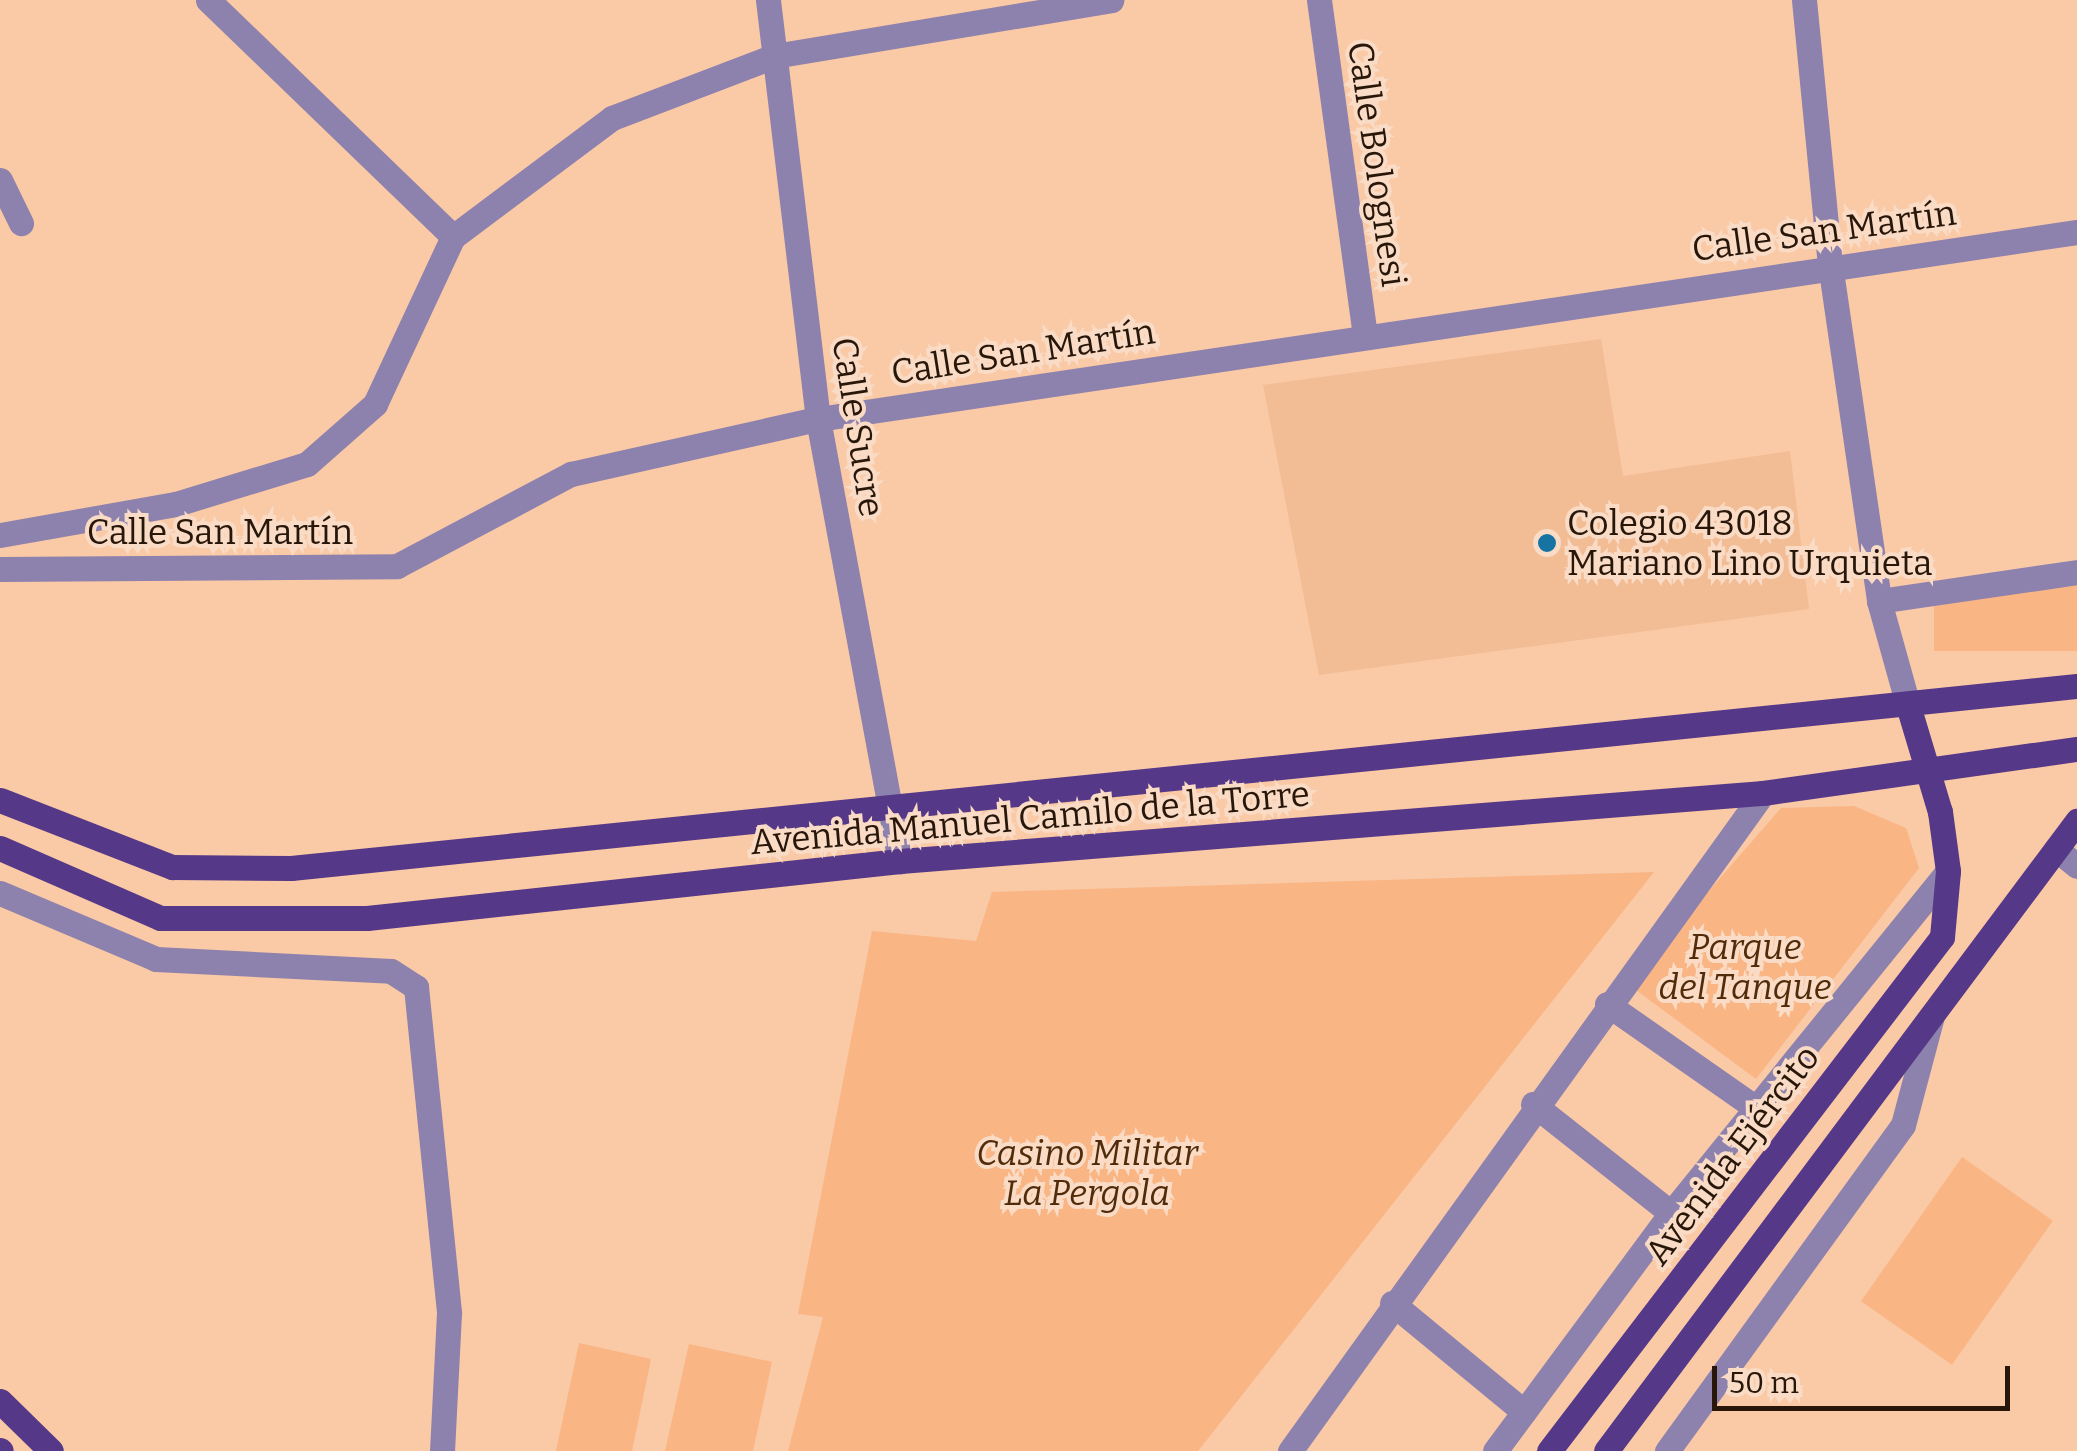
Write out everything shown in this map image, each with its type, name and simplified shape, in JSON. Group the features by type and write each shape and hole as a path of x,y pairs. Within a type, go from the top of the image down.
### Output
{"main road":[{"name":"Avenida Manuel Camilo de la Torre","path":"0,800 172,867 291,868 892,810 2077,686"},
{"name":"Avenida Ejército","path":"1550,1451 1942,937 1948,871 1933,773 1908,705"},
{"name":"Avenida Manuel Camilo de la Torre","path":"0,848 160,918 367,918 900,861 1763,793 1933,773 2077,749"},
{"path":"1606,1451 2077,821"},
{"path":"0,1400 50,1451"}],"street":[{"path":"208,0 453,237"},
{"name":"Calle Sucre","path":"768,0 818,419 900,861"},
{"path":"0,536 176,504 307,464 375,404 453,237 612,118 774,56 1111,0"},
{"name":"Calle Bolognesi","path":"1320,0 1365,336"},
{"path":"1804,0 1830,264 1878,601 1908,705"},
{"path":"0,180 22,223"},
{"name":"Calle San Martín","path":"0,569 397,566 571,474 818,419 1830,264 2077,232"},
{"path":"1878,601 2077,572"},
{"path":"1290,1451 1533,1104 1763,793"},
{"path":"2056,849 2077,866"},
{"path":"1495,1451 1671,1213 1948,871"},
{"path":"0,892 156,959 391,971 416,987 449,1313 442,1451"},
{"path":"1607,1004 1756,1108"},
{"path":"1667,1451 1903,1126 1932,1016"},
{"path":"1533,1104 1671,1213"},
{"path":"1392,1303 1524,1412"}],"shaded area":[{"name":"Colegio 43018 Mariano Lino Urquieta","path":"1601,339 1623,476 1790,451 1809,609 1319,675 1263,385"}],"green space":[{"path":"1934,585 2077,585 2077,651 1934,651"},
{"name":"Parque del Tanque","path":"1854,806 1906,828 1919,868 1756,1079 1628,984 1781,808"},
{"name":"Casino Militar La Pergola","path":"1654,872 1198,1451 788,1451 823,1317 798,1314 872,931 976,941 992,892"},
{"path":"1962,1157 2053,1221 1952,1365 1861,1301"},
{"path":"579,1343 651,1359 632,1451 556,1451"},
{"path":"689,1344 772,1362 753,1451 665,1451"}],"place":[{"name":"Colegio 43018 Mariano Lino Urquieta","path":"1547,543"}]}
